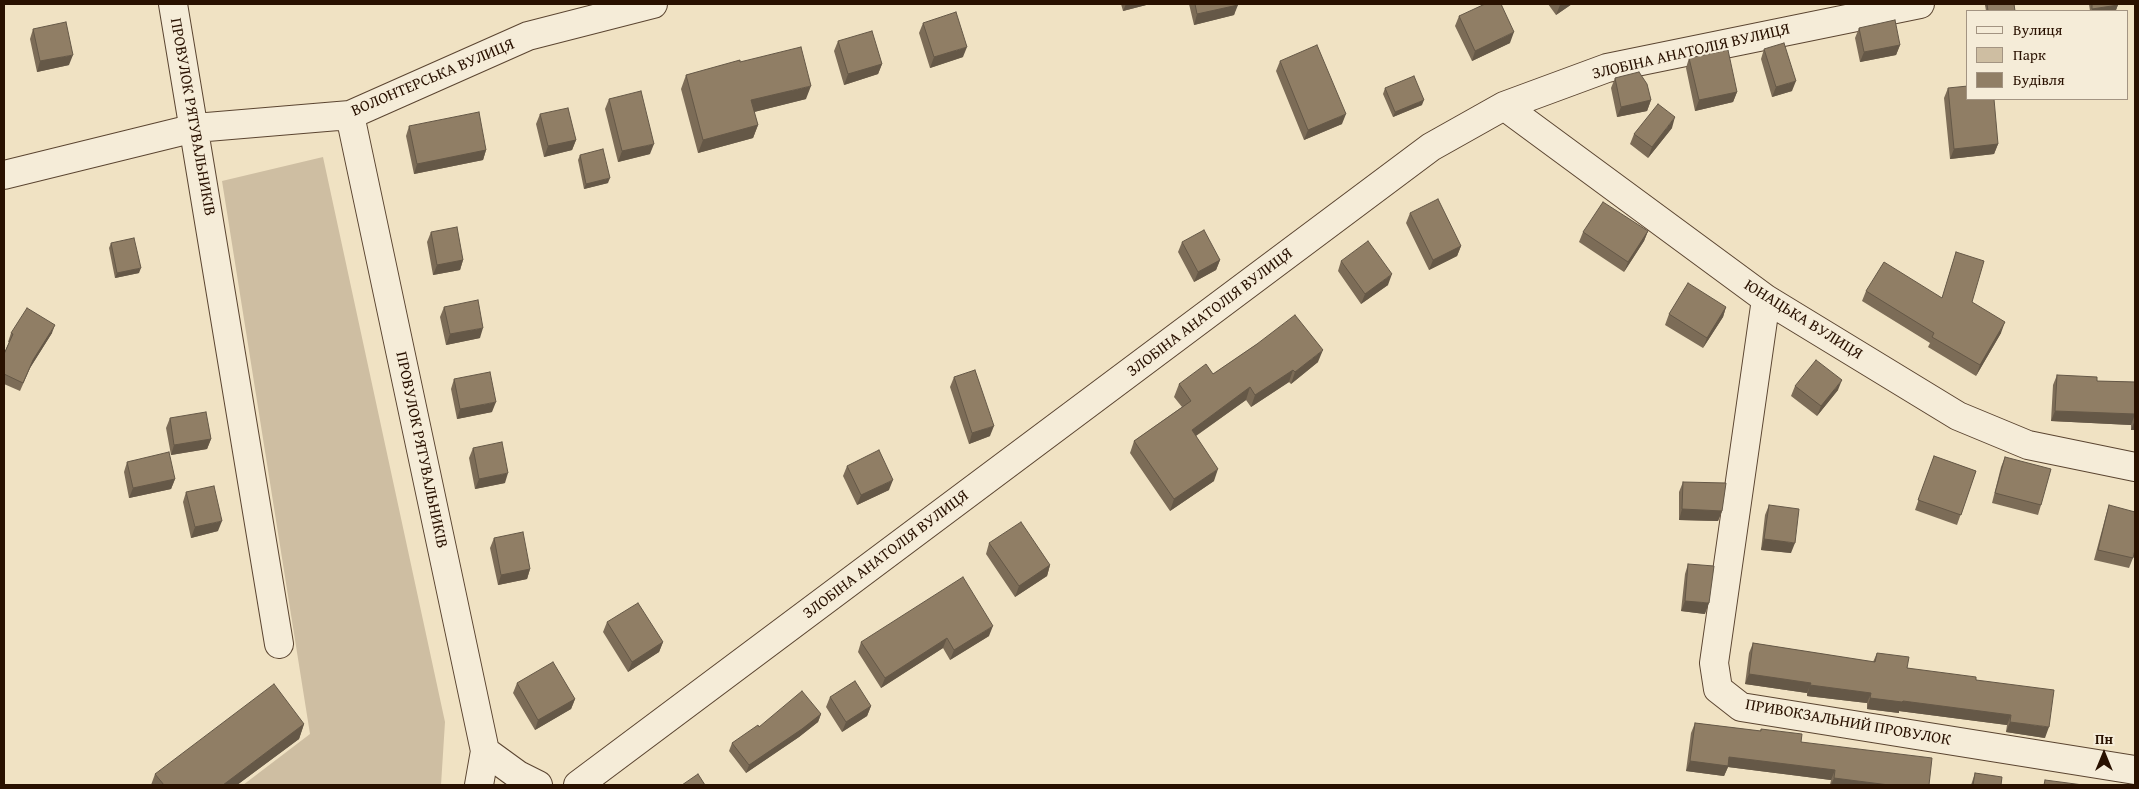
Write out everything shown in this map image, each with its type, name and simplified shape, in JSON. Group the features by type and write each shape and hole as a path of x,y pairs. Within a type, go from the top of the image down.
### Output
{"street":[{"name":"ПРОВУЛОК РЯТУВАЛЬНИКІВ","path":"173,4 280,644"},
{"name":"ВОЛОНТЕРСЬКА ВУЛИЦЯ","path":"4,175 195,128 350,115 528,36 653,4"},
{"name":"ЗЛОБІНА АНАТОЛІЯ ВУЛИЦЯ","path":"578,785 1431,147 1504,106 1607,68 1920,4"},
{"name":"ЮНАЦЬКА ВУЛИЦЯ","path":"1504,106 1766,300 1958,416 2028,445 2135,467"},
{"name":"ПРОВУЛОК РЯТУВАЛЬНИКІВ","path":"350,115 485,751 479,785"},
{"name":"ПРИВОКЗАЛЬНИЙ ПРОВУЛОК","path":"1766,300 1714,663 1718,689 1740,707 2135,770"},
{"path":"485,751 518,775 538,785"}],"green space":[{"path":"323,157 445,722 441,785 243,785 310,734 222,181"}],"building":[{"path":"1195,4 1237,4 1238,5 1197,14"},
{"path":"1485,4 1501,4 1514,32 1475,51 1459,16"},
{"path":"1987,4 2014,4 2015,10 1988,10"},
{"path":"2092,4 2118,4 2118,5 2092,9"},
{"path":"956,12 967,47 934,57 923,23"},
{"path":"1895,20 1900,45 1864,52 1859,28"},
{"path":"66,22 73,55 40,61 33,29"},
{"path":"872,31 882,64 848,74 838,41"},
{"path":"1784,43 1796,81 1776,87 1764,49"},
{"path":"1317,45 1346,114 1308,130 1280,61"},
{"path":"801,47 811,86 751,100 758,125 703,140 686,75 740,60 740,62"},
{"path":"1728,50 1737,92 1699,100 1689,58"},
{"path":"1639,72 1647,84 1651,100 1621,107 1615,78"},
{"path":"1414,76 1424,100 1395,112 1385,88"},
{"path":"1966,86 1966,100 1994,100 1998,144 1954,149 1948,88"},
{"path":"641,91 654,144 622,151 609,99"},
{"path":"1658,104 1675,117 1652,147 1634,134"},
{"path":"568,108 576,140 548,146 540,114"},
{"path":"479,112 486,150 417,164 409,126"},
{"path":"603,149 610,178 586,184 580,155"},
{"path":"1438,199 1461,246 1433,260 1410,213"},
{"path":"1603,202 1648,231 1628,262 1583,232"},
{"path":"457,227 463,260 437,265 431,232"},
{"path":"1204,230 1220,260 1198,272 1182,242"},
{"path":"134,238 141,268 117,273 111,243"},
{"path":"1368,241 1392,274 1365,294 1341,261"},
{"path":"1956,252 1984,261 1972,302 2005,322 1980,365 1932,337 1934,333 1866,291 1884,262 1942,298"},
{"path":"1688,283 1726,307 1707,338 1669,314"},
{"path":"478,300 483,328 450,334 444,307"},
{"path":"27,308 55,325 33,360 23,383 4,374 4,354 13,334 11,333"},
{"path":"1295,315 1323,350 1295,372 1293,370 1255,395 1250,387 1192,430 1218,469 1174,499 1134,441 1191,401 1179,384 1206,364 1213,374"},
{"path":"1816,360 1842,380 1821,406 1795,386"},
{"path":"975,370 994,426 972,433 954,377"},
{"path":"490,372 496,402 460,409 454,379"},
{"path":"2057,375 2097,377 2097,381 2135,382 2135,414 2055,411"},
{"path":"206,412 211,439 174,445 170,418"},
{"path":"502,442 508,473 479,479 473,448"},
{"path":"879,450 893,480 861,495 847,466"},
{"path":"169,452 175,479 133,488 127,462"},
{"path":"1934,456 1976,471 1961,515 1918,500"},
{"path":"2005,457 2051,469 2041,505 1995,493"},
{"path":"1683,482 1726,483 1722,511 1682,509"},
{"path":"214,486 222,521 195,527 186,492"},
{"path":"1769,505 1799,509 1795,543 1764,539"},
{"path":"2109,505 2135,512 2135,550 2133,558 2098,550"},
{"path":"1021,522 1050,565 1019,586 989,543"},
{"path":"523,532 530,569 501,575 494,538"},
{"path":"1688,564 1714,566 1709,603 1685,601"},
{"path":"963,577 993,626 954,650 947,638 885,678 861,642"},
{"path":"638,603 663,642 632,662 607,622"},
{"path":"1753,643 1875,662 1877,653 1909,657 1907,668 1976,677 1976,680 2054,690 2049,727 2010,722 2011,715 1870,698 1871,693 1749,674"},
{"path":"553,662 575,699 538,720 517,683"},
{"path":"855,681 871,706 846,722 830,697"},
{"path":"274,684 304,724 223,785 164,785 155,774"},
{"path":"802,691 821,714 749,765 732,743 758,725 759,727"},
{"path":"1695,723 1802,734 1801,742 1932,758 1929,785 1889,785 1834,778 1835,770 1729,757 1728,766 1690,761"},
{"path":"1975,773 2002,777 2001,785 1973,785"},
{"path":"698,774 705,785 682,785"},
{"path":"2045,780 2083,785 2044,785"}]}
